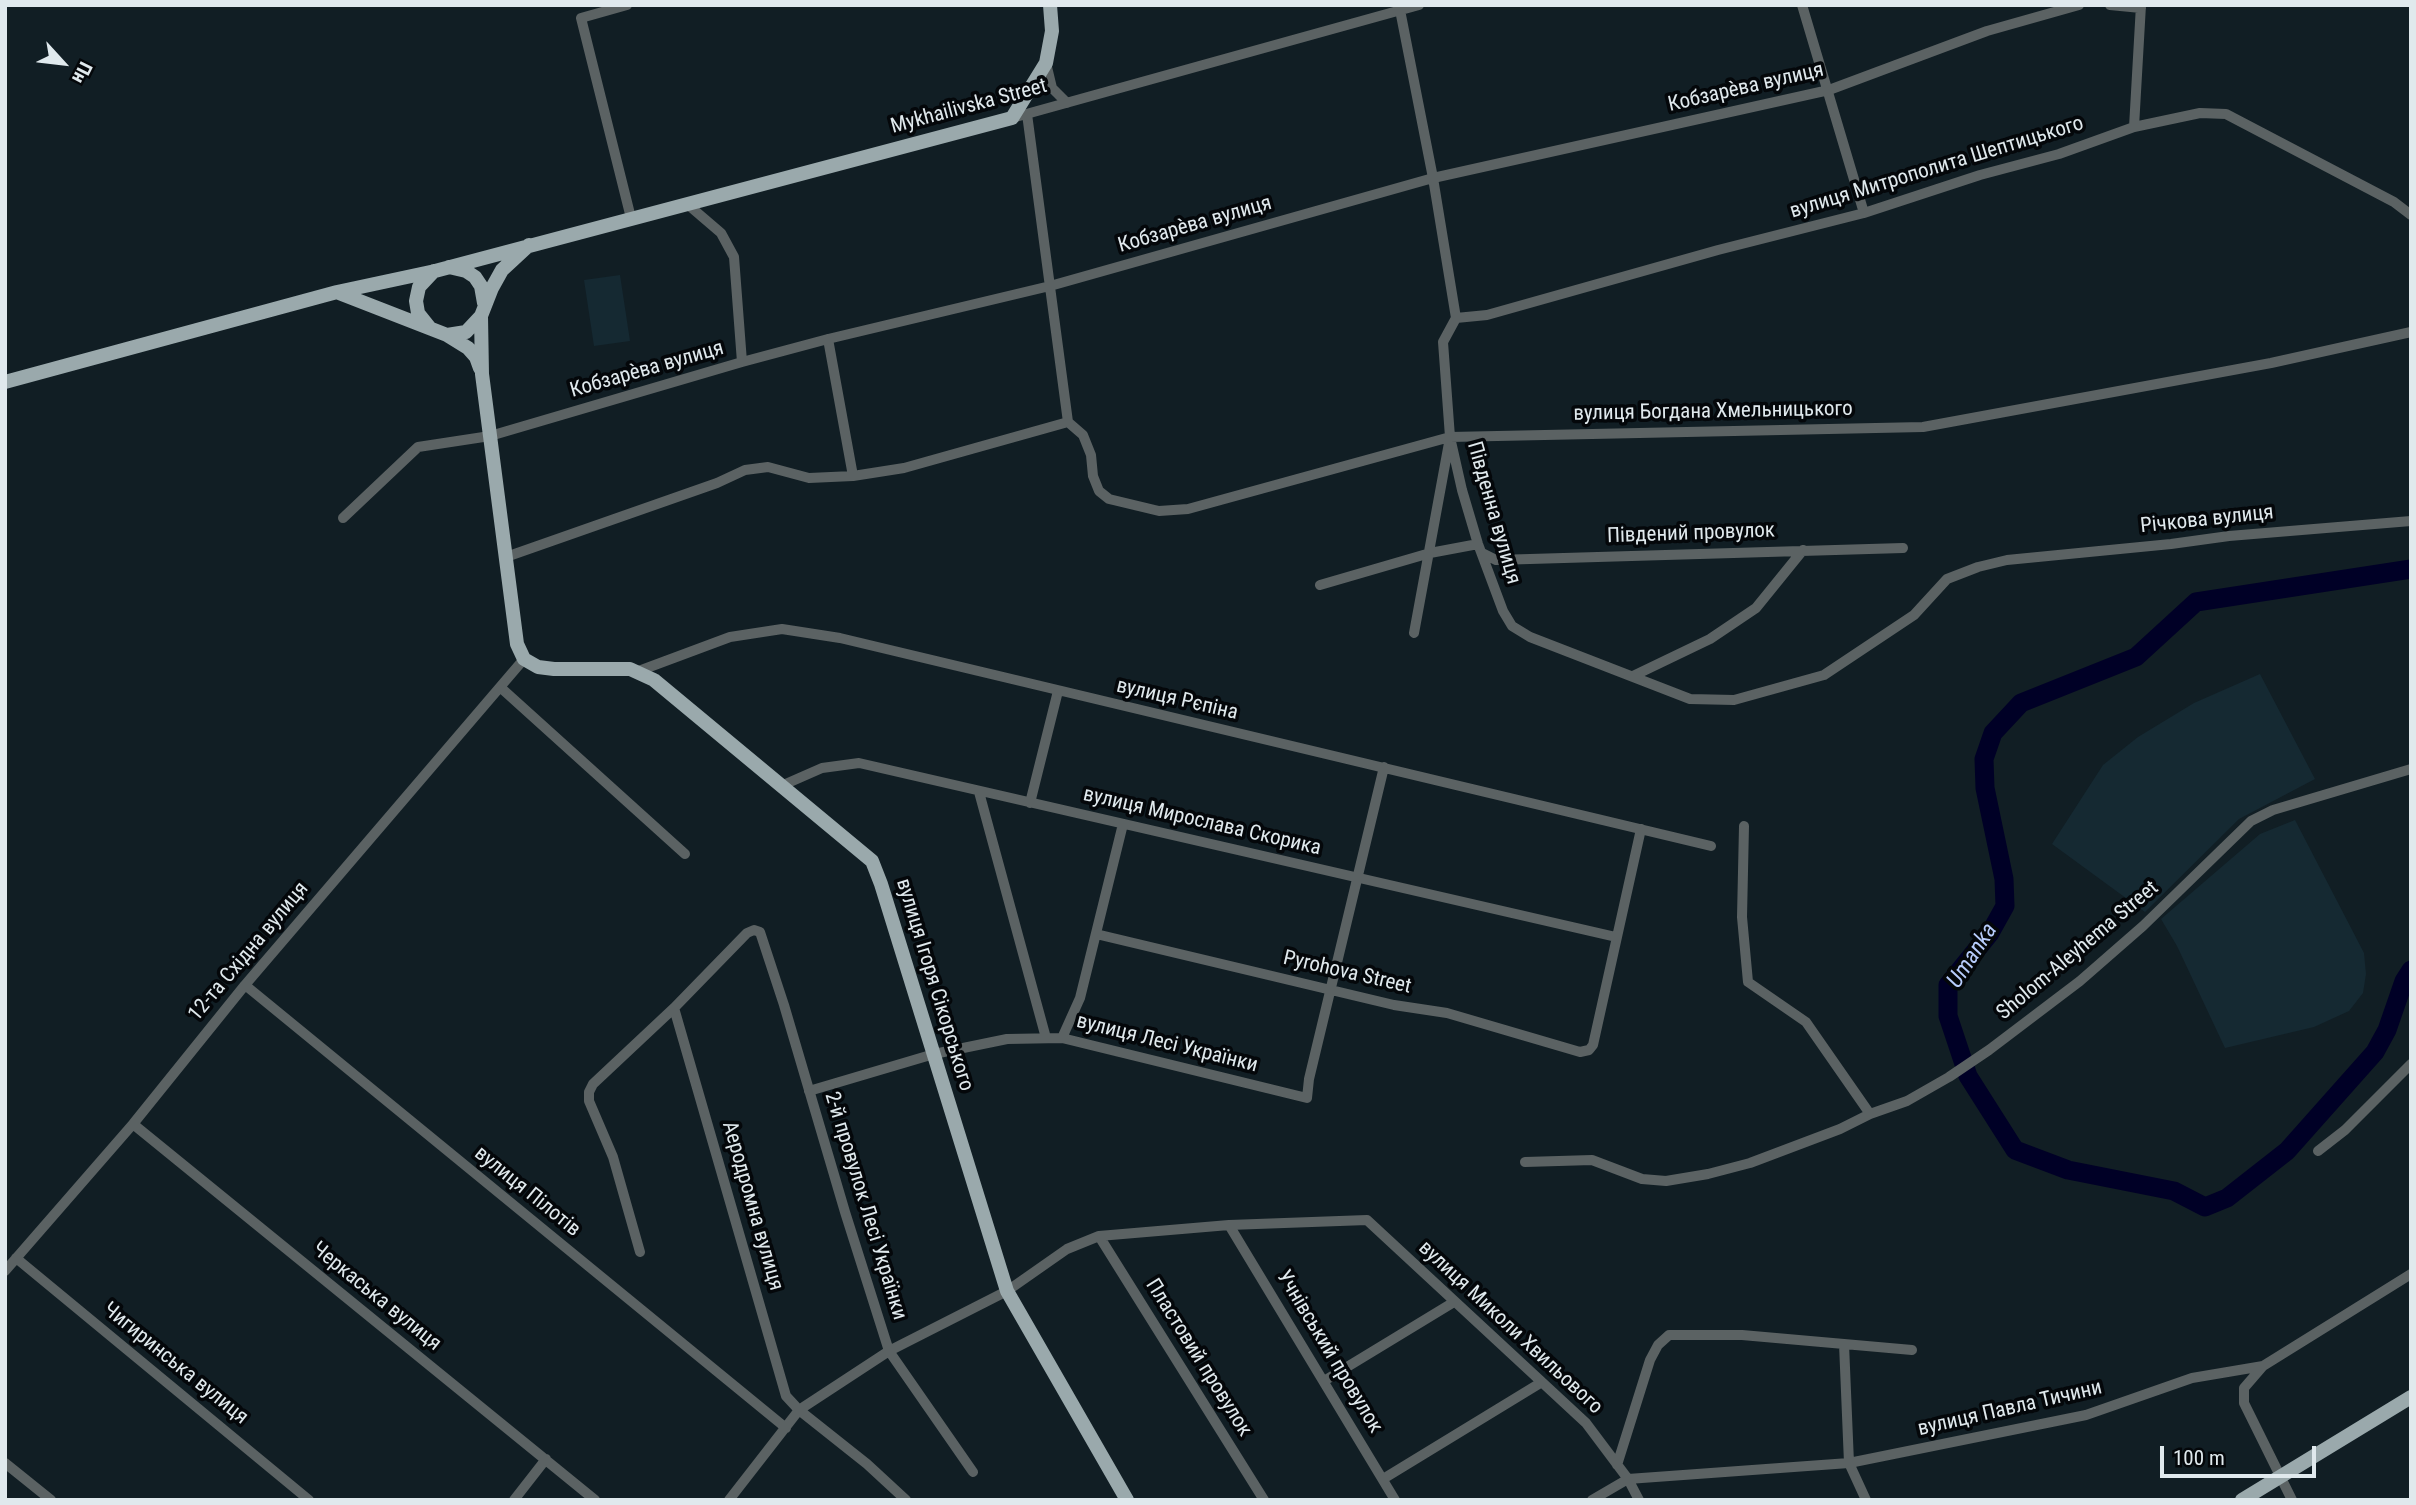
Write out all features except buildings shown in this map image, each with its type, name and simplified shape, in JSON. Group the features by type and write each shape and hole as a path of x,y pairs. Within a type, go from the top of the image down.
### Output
{"main road":[{"path":"1019,116 1046,63 1052,31 1050,5"},
{"name":"Mykhailivska Street","path":"5,382 337,292 440,269 1019,116"},
{"path":"337,292 440,333 466,332 483,311 502,270 529,245"},
{"path":"482,374 476,357 468,348 425,324 418,313 416,301 419,287 440,269 454,267 466,271 475,277 481,286 482,374 517,644 524,659"},
{"name":"вулиця Ігоря Сікорського","path":"524,659 538,667 554,669 630,669 654,680 872,861 1007,1291 1127,1500"},
{"path":"2242,1500 2411,1397"}],"street":[{"path":"627,5 581,18 631,218"},
{"name":"Mykhailivska Street","path":"1019,116 1419,5"},
{"path":"1802,5 1864,213"},
{"name":"Кобзарèва вулиця","path":"343,518 418,447 491,436 742,362 1050,286 1433,178 1829,90 1987,31 2078,5"},
{"path":"2110,5 2141,7 2134,127"},
{"path":"1400,10 1433,178 1456,318"},
{"path":"1046,63 1052,88 1067,103"},
{"name":"вулиця Митрополита Шептицького","path":"1456,318 1487,315 1718,250 1864,213 1980,175 2059,154 2134,127 2200,113 2225,114 2394,202 2411,215"},
{"path":"506,557 717,483 745,470 768,467 809,478 853,476 904,468 1068,422 1050,286 1019,116"},
{"path":"685,204 721,233 734,257 742,362"},
{"name":"Південна вулиця","path":"1456,318 1443,342 1450,437 1462,490 1480,548 1503,611 1512,626 1531,637 1690,699 1734,700"},
{"name":"вулиця Богдана Хмельницького","path":"1068,422 1083,435 1091,455 1093,476 1099,491 1109,499 1159,510 1188,509 1450,437 1923,427 2271,363 2411,332"},
{"path":"828,339 853,476"},
{"path":"1414,633 1450,437"},
{"name":"Річкова вулиця","path":"1734,700 1824,675 1914,615 1947,579 1978,567 2007,560 2229,536 2411,521"},
{"name":"Південий провулок","path":"1320,585 1430,553 1480,548 1496,560 1903,548"},
{"path":"1633,676 1710,639 1756,608 1803,550"},
{"name":"вулиця Рєпіна","path":"636,672 730,637 782,629 839,638 1711,846"},
{"name":"12-та Східна вулиця","path":"5,1271 133,1124 245,985 524,659"},
{"path":"499,687 685,854"},
{"path":"1030,803 1058,691"},
{"name":"вулиця Мирослава Скорика","path":"781,786 822,768 859,763 1616,937"},
{"path":"1331,989 1384,767"},
{"name":"Sholom-Aleyhema Street","path":"1525,1162 1592,1160 1642,1179 1666,1181 1750,1163 1907,1101 1989,1051 2080,981 2143,926 2251,821 2273,810 2411,769"},
{"path":"979,792 1046,1038"},
{"path":"1062,1038 1080,998 1123,824"},
{"path":"1744,826 1742,917 1748,982 1806,1022 1870,1114"},
{"path":"1616,937 1641,829"},
{"name":"2-й провулок Лесі Українки","path":"674,1008 747,933 754,930 760,932 889,1351 973,1472"},
{"name":"Pyrohova Street","path":"1096,934 1395,1005 1447,1013 1580,1052 1589,1051 1593,1045 1616,937"},
{"name":"вулиця Пілотів","path":"245,985 786,1428"},
{"name":"вулиця Лесі Українки","path":"809,1090 934,1054 1007,1040 1062,1038 1307,1098 1309,1079 1331,989"},
{"path":"640,1252 613,1157 589,1101 590,1092 593,1084 674,1008"},
{"name":"Аеродромна вулиця","path":"674,1008 786,1395 799,1410"},
{"path":"2318,1151 2345,1130 2411,1063"},
{"name":"Черкаська вулиця","path":"133,1124 595,1500"},
{"name":"вулиця Миколи Хвильового","path":"1229,1225 1370,1222 1586,1423 1628,1479 1639,1500"},
{"path":"729,1500 799,1410 889,1351 1007,1291 1067,1249 1099,1236 1229,1225"},
{"name":"Учнівський провулок","path":"1229,1225 1395,1500"},
{"name":"Пластовий провулок","path":"1099,1236 1264,1500"},
{"name":"Чигиринська вулиця","path":"16,1258 310,1500"},
{"name":"вулиця Павла Тичини","path":"1592,1500 1628,1479 1849,1462 2086,1415 2192,1378 2263,1366 2411,1274"},
{"path":"1324,1381 1454,1301"},
{"path":"1617,1465 1650,1360 1658,1345 1669,1335 1742,1335 1912,1350"},
{"path":"1844,1344 1849,1462 1866,1500"},
{"path":"2263,1366 2245,1388 2243,1396 2292,1500"},
{"path":"1383,1479 1542,1382"},
{"path":"799,1410 867,1464 906,1500"},
{"path":"514,1500 546,1460"},
{"path":"5,1463 51,1500"}],"shaded area":[{"path":"620,275 630,341 594,346 584,280"},
{"path":"2260,674 2315,779 2239,819 2145,912 2052,844 2103,765 2138,737 2194,703"},
{"path":"2295,820 2364,953 2366,974 2363,993 2349,1011 2314,1027 2225,1048 2177,946 2161,919 2260,834"}],"waterway":[{"name":"Umanka","path":"2411,569 2196,602 2136,657 2021,703 1993,733 1984,759 1985,788 2004,879 2005,906 1990,933 1948,985 1948,1016 1968,1076 2015,1150 2068,1170 2174,1191 2205,1207 2227,1198 2287,1151 2375,1052 2387,1030 2404,981 2411,970"}]}
